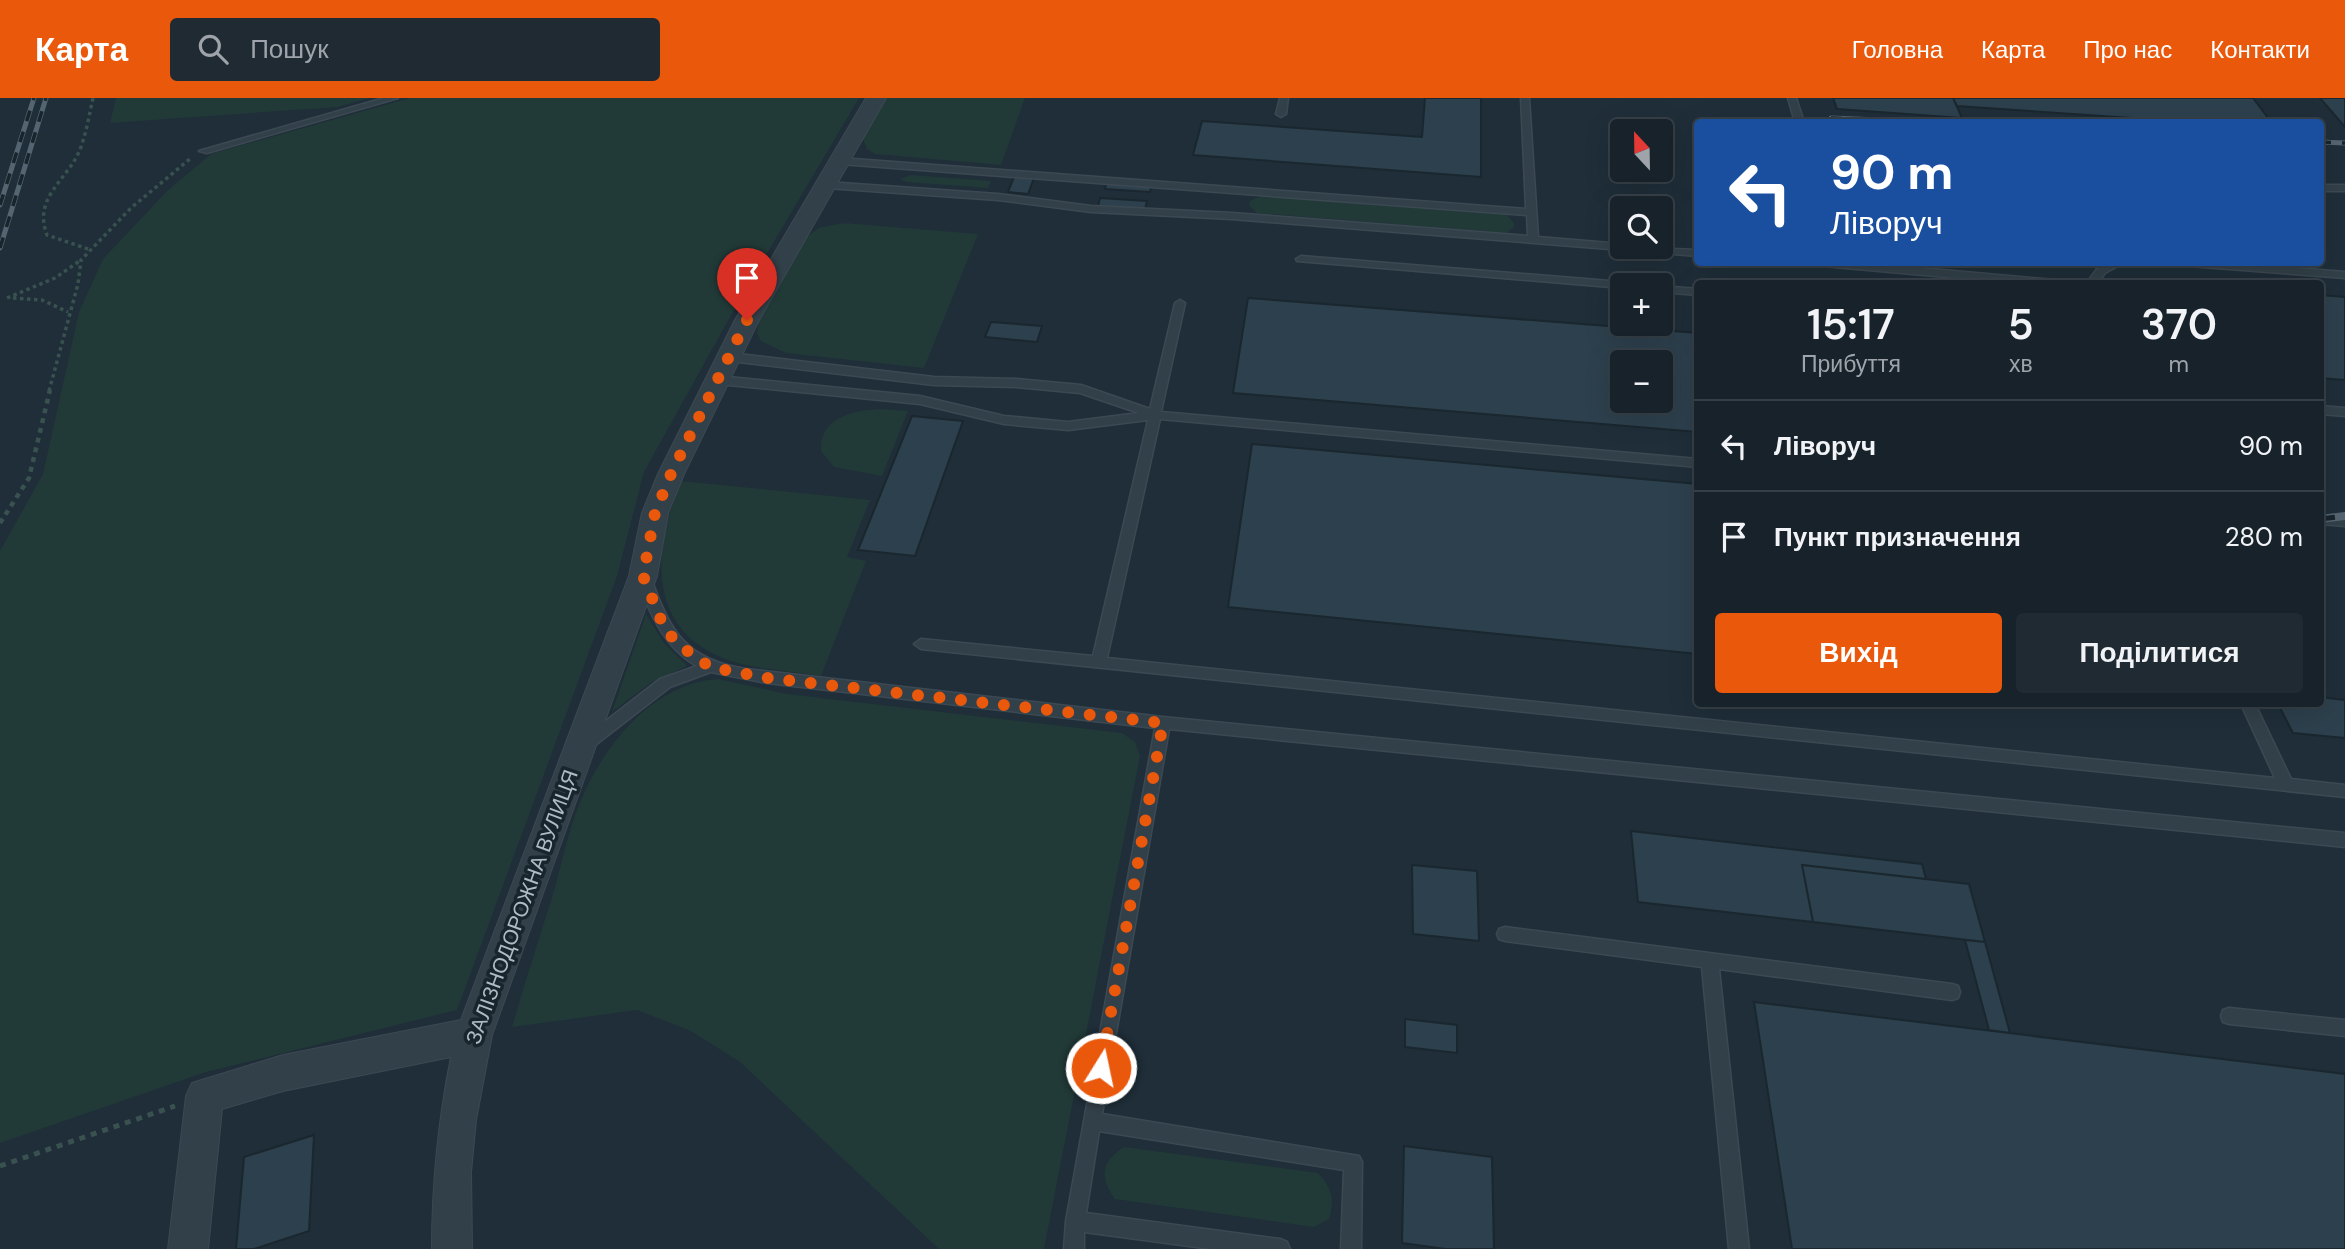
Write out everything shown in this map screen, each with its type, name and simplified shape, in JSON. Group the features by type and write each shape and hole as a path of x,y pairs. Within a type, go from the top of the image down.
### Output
{"street":[{"name":"ЗАЛІЗНОДОРОЖНА ВУЛИЦЯ","path":"452,1249 452,1172 456,1133 474,1035 643,576 655,513 671,474 747,320 876,98"},
{"path":"188,1249 205,1096 283,1073 474,1035"}],"lane":[{"path":"204,151 394,98"},
{"path":"1281,114 1284,98"},
{"path":"1525,98 1533,240"},
{"path":"1792,98 1799,119"},
{"path":"841,161 1532,212"},
{"path":"827,185 998,197 1104,210 1232,216 1694,253"},
{"path":"2324,188 2345,188"},
{"path":"1232,216 1238,189"},
{"path":"1301,259 1610,284"},
{"path":"1865,266 2021,280"},
{"path":"2094,280 2101,271 2112,266"},
{"path":"2228,266 2345,275"},
{"path":"1673,290 1694,292"},
{"path":"1099,662 1180,303"},
{"path":"730,357 934,381 1016,383 1081,389 1155,415"},
{"path":"718,380 920,400 1004,420 1068,426 1155,415 1694,463"},
{"path":"2324,410 2345,412"},
{"path":"2324,519 2345,522"},
{"path":"643,576 665,630 710,667 767,678 1163,723 2345,840"},
{"path":"921,643 2345,791"},
{"path":"577,751 665,683 710,667"},
{"path":"2249,707 2286,785"},
{"path":"1073,1249 1075,1221 1092,1121 1163,723"},
{"path":"1505,934 1952,992"},
{"path":"1710,962 1739,1249"},
{"path":"2229,1016 2345,1028"},
{"path":"1092,1121 1353,1162 1351,1249"},
{"path":"1075,1221 1280,1249"}],"path":[{"path":"88,249 47,235 40,222 44,203 53,186 77,155 93,98"},
{"path":"68,312 56,304 40,300 7,298 55,278 81,260 88,249 187,160 204,151"},
{"path":"0,523 29,478 68,312 78,284 81,260"},
{"path":"0,1166 205,1096"}],"green space":[{"path":"116,98 370,98 337,107 110,123"},
{"path":"410,98 859,98 740,299 644,472 617,576 457,1010 206,1072 0,1143 0,551 43,474 79,312 103,259 167,191 211,154"},
{"path":"884,98 1025,98 1001,165 875,154 867,149 862,136"},
{"path":"911,175 991,181 988,188 906,182 900,179"},
{"path":"1261,196 1507,215 1514,227 1507,233 1257,213 1249,206 1250,201"},
{"path":"844,223 978,234 924,368 786,353 761,341 757,333 759,322 802,240 819,228"},
{"path":"882,409 908,411 882,476 834,467 821,451 826,430 832,423 850,414"},
{"path":"682,481 870,500 847,557 866,561 821,676 754,667 728,660 693,640 677,622 666,601 662,553 666,528"},
{"path":"646,614 664,643 687,666 652,682 612,712"},
{"path":"718,679 787,694 1122,733 1135,742 1140,756 1044,1249 939,1249 740,1062 691,1031 637,1010 512,1027 575,815 595,771 622,733 655,702 696,683"},
{"path":"1124,1147 1318,1173 1331,1194 1329,1219 1314,1227 1115,1199 1106,1184 1105,1170 1111,1158"}],"building":[{"path":"1425,98 1481,98 1481,177 1193,155 1202,121 1422,137"},
{"path":"1833,98 1953,98 1962,118 1837,109"},
{"path":"1953,98 2253,98 2269,119 2147,119 1957,106"},
{"path":"2320,98 2345,98 2345,127"},
{"path":"1014,177 1034,178 1028,194 1008,192"},
{"path":"1107,180 1152,183 1150,192 1105,189"},
{"path":"1100,198 1147,201 1145,210 1098,206"},
{"path":"2324,295 2345,297 2345,380 2324,378"},
{"path":"1248,298 1610,326 1610,336 1673,336 1673,331 1694,333 1694,432 1233,393"},
{"path":"991,322 1042,326 1037,342 985,337"},
{"path":"912,416 963,421 915,556 858,550"},
{"path":"1252,444 1694,484 1694,654 1228,607"},
{"path":"2324,697 2345,700 2345,738 2293,733 2280,707 2324,707"},
{"path":"1631,831 1922,864 1926,879 1802,865 1813,922 1638,902"},
{"path":"1412,865 1477,871 1479,941 1413,934"},
{"path":"1802,865 1969,884 1985,942 1813,922"},
{"path":"1965,940 1985,942 2010,1033 1989,1030"},
{"path":"1754,1002 2345,1074 2345,1249 1792,1249"},
{"path":"1405,1019 1457,1025 1457,1053 1405,1047"},
{"path":"314,1135 309,1231 254,1249 236,1249 244,1157"},
{"path":"1404,1146 1492,1157 1494,1249 1445,1249 1402,1243"}],"railway":[{"path":"0,205 34,98"},
{"path":"0,248 46,98"},
{"path":"1831,118 1855,119"},
{"path":"2324,142 2345,143"},
{"path":"2324,519 2345,516"}],"route":[{"path":"747,320 671,474 655,513 643,576 654,607 665,630 682,647 710,667 767,678 1163,723 1101,1068"}]}
